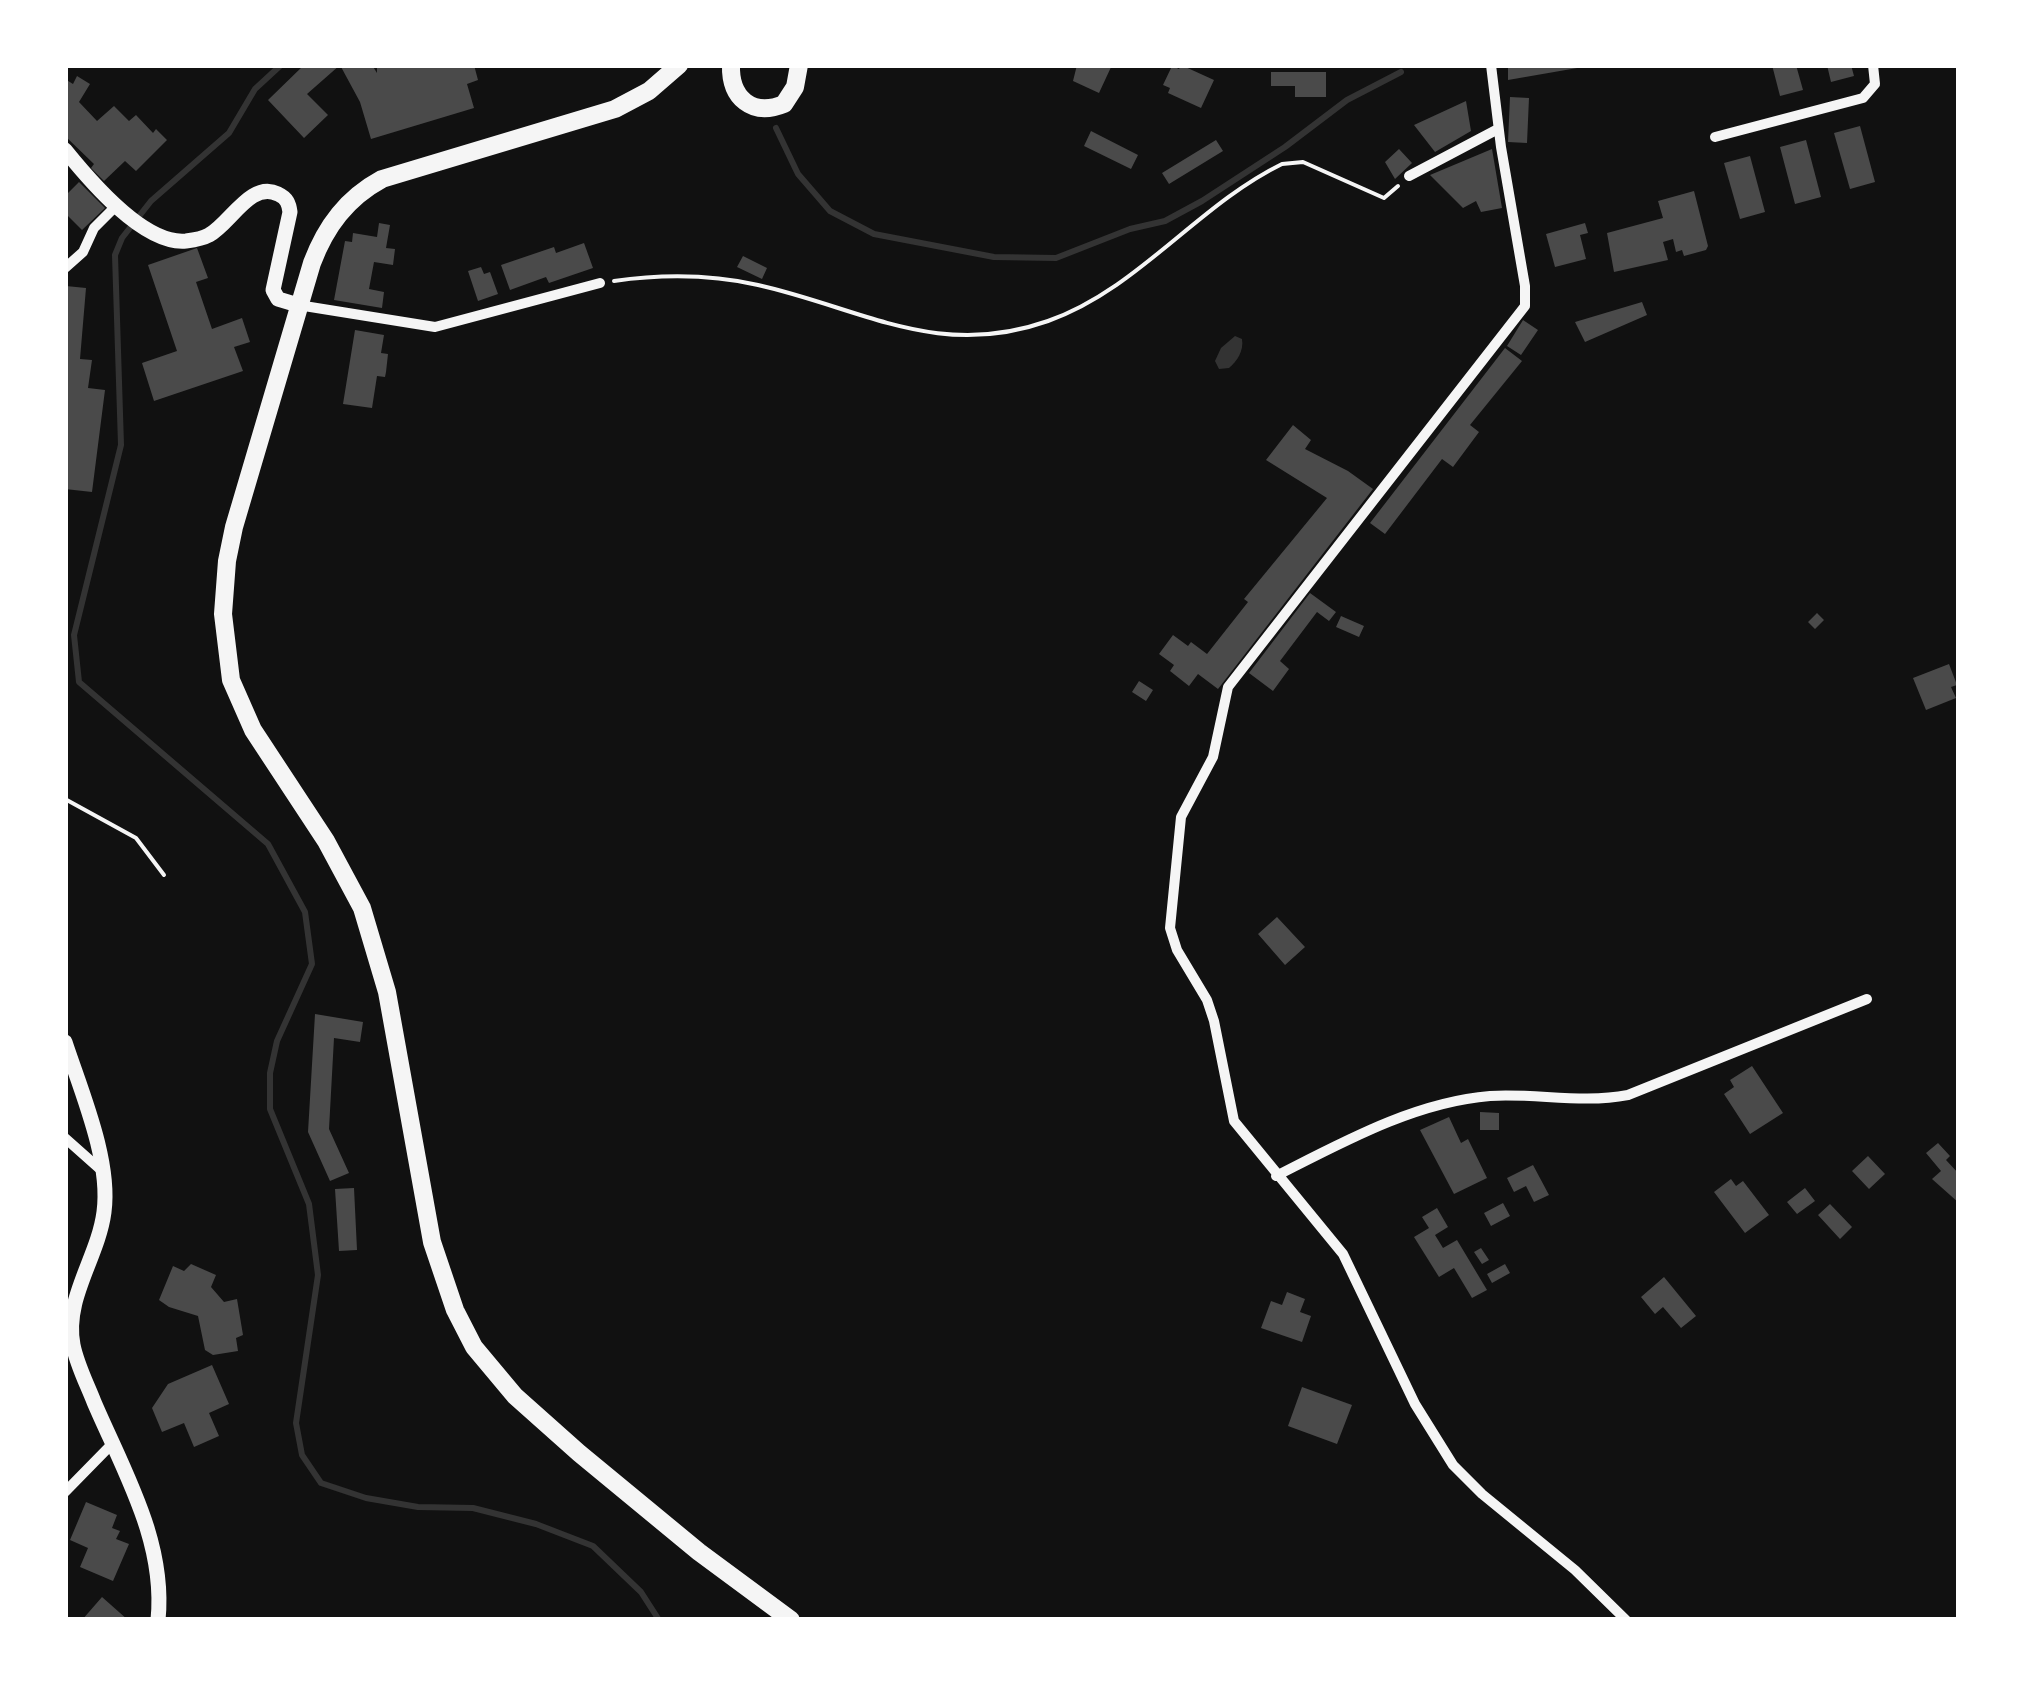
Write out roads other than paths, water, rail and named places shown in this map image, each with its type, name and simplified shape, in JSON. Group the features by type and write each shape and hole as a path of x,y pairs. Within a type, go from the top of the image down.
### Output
{"main road":[{"path":"680,65 650,91 615,109 400,173 366,188 338,213 328,228 298,305 234,528 224,592 227,658 244,714 340,864 370,932 392,1014 426,1217 450,1299 474,1347 515,1396 699,1552 791,1620"},
{"path":"730,65 732,86 738,97 748,106 762,109 784,104 795,87 799,65"}],"street":[{"path":"1491,65 1525,306 1228,686 1213,756 1181,816 1171,936 1211,1011 1222,1047 1234,1121 1342,1254 1415,1404 1454,1464 1482,1494 1576,1570 1626,1620"},
{"path":"1715,137 1863,98 1874,88 1873,65"},
{"path":"1409,176 1498,129"},
{"path":"65,150 120,208 151,232 174,242 205,237 255,194 268,191 281,195 290,212 273,290 278,300 298,305 436,327 600,283"},
{"path":"65,268 83,252 94,228 120,208"},
{"path":"1276,1176 1402,1118 1446,1103 1492,1096 1593,1099 1628,1095 1867,999"},
{"path":"65,1042 88,1111 101,1170 104,1216 73,1311 72,1335 78,1364 155,1554 158,1620"},
{"path":"65,1138 101,1170"},
{"path":"65,1492 112,1444"}],"waterway":[{"path":"281,65 255,89 229,133 151,201 122,238 115,255 121,445 74,635 79,682 268,844 305,912 312,964 277,1041 270,1073 270,1109 309,1204 318,1275 296,1423 302,1455 321,1483 366,1498 418,1507 473,1508 536,1524 593,1546 641,1592 659,1620"},
{"path":"776,128 798,174 830,211 874,234 994,257 1056,258 1130,229 1165,221 1285,147 1347,100 1401,72"}]}
